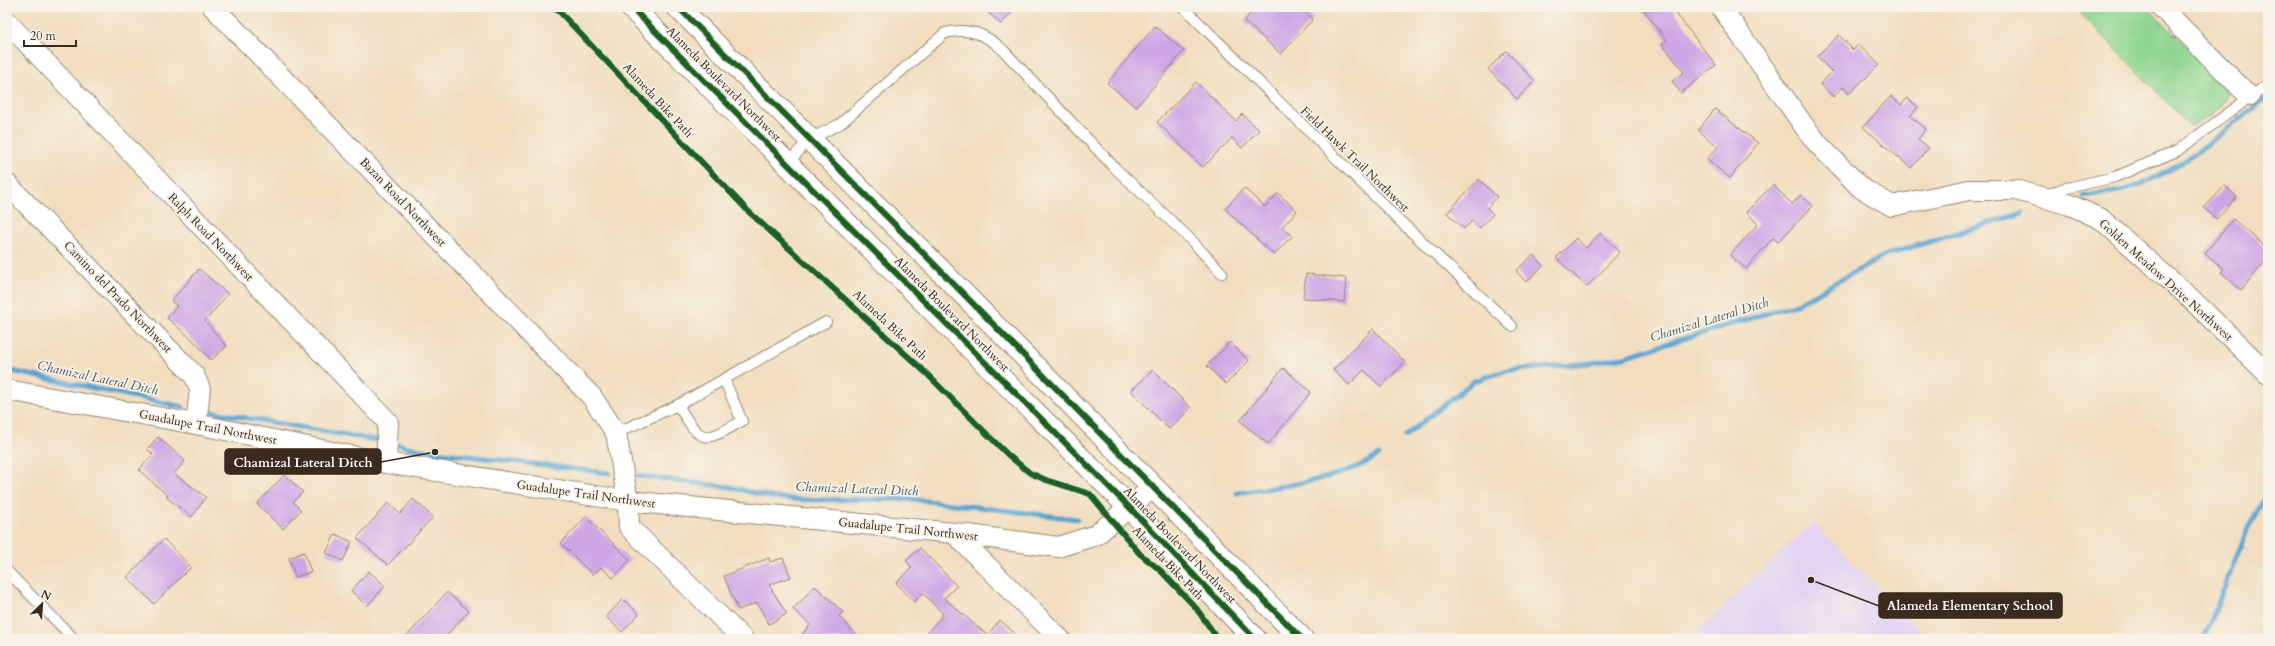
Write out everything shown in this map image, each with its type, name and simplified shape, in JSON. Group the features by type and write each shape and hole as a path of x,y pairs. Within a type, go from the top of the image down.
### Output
{"main road":[{"name":"Alameda Boulevard Northwest","path":"631,7 1129,507 1255,639"},
{"name":"Alameda Boulevard Northwest","path":"678,7 1302,639"}],"street":[{"name":"Bazan Road Northwest","path":"213,7 592,396 616,433"},
{"name":"Golden Meadow Drive Northwest","path":"1721,7 1804,126 1860,188 1892,206 1969,190 2016,190 2043,196 2070,205 2101,219 2189,297 2268,374"},
{"path":"2161,7 2249,96"},
{"name":"Ralph Road Northwest","path":"7,22 388,422 386,463"},
{"name":"Camino del Prado Northwest","path":"7,184 194,375 200,389 196,424"},
{"name":"Guadalupe Trail Northwest","path":"7,390 196,424 386,463 628,501 954,533 1058,547 1096,535 1152,488"},
{"path":"616,433 628,501 629,527 743,639"},
{"path":"954,533 1060,639"}],"lane":[{"name":"Field Hawk Trail Northwest","path":"1183,7 1396,217 1512,326"},
{"path":"788,164 810,139 840,124 945,33 960,30 990,38 1114,167 1222,273"},
{"path":"2043,196 2062,189 2115,177 2177,151 2249,96 2268,84"},
{"path":"616,433 678,405 826,322"},
{"path":"678,405 701,436 713,438 742,421 724,379"},
{"path":"7,571 74,639"}],"shaded area":[{"path":"1813,522 1928,639 1689,639"}],"green space":[{"path":"2075,7 2148,7 2222,84 2227,95 2221,105 2212,114 2191,127"}],"building":[{"path":"982,7 1017,7 1001,24"},
{"path":"1256,7 1300,7 1313,19 1281,54 1244,21"},
{"path":"1641,7 1671,7 1716,65 1681,93 1672,81 1684,72 1662,44 1667,40"},
{"path":"1155,26 1184,51 1136,107 1107,83"},
{"path":"1839,35 1853,50 1859,44 1879,65 1849,94 1843,87 1833,97 1820,84 1832,72 1817,56"},
{"path":"1506,51 1535,81 1517,99 1488,69"},
{"path":"1196,82 1236,121 1242,114 1259,130 1242,148 1232,138 1203,167 1157,122"},
{"path":"1891,96 1901,105 1907,98 1918,107 1910,116 1926,129 1918,139 1929,148 1911,168 1863,127"},
{"path":"1715,109 1758,143 1730,178 1707,159 1718,147 1698,130"},
{"path":"1479,179 1497,197 1487,208 1493,214 1480,228 1472,221 1464,229 1447,213"},
{"path":"1773,185 1792,204 1801,195 1813,206 1778,242 1773,238 1746,269 1730,255 1758,224 1746,212"},
{"path":"2225,186 2237,197 2216,219 2204,208"},
{"path":"1244,188 1265,207 1278,193 1297,211 1282,227 1292,236 1274,255 1225,209"},
{"path":"2233,219 2268,249 2268,259 2241,290 2221,272 2224,269 2205,253"},
{"path":"1600,233 1620,252 1587,287 1556,258 1576,238 1586,248"},
{"path":"1533,255 1543,266 1526,282 1516,271"},
{"path":"199,269 228,294 205,321 227,346 211,360 194,341 167,318 177,306 171,301"},
{"path":"1306,274 1346,278 1344,302 1303,298"},
{"path":"1373,329 1405,362 1381,387 1364,370 1349,385 1333,370"},
{"path":"1230,342 1249,361 1226,384 1207,366"},
{"path":"1283,368 1311,392 1268,444 1240,421"},
{"path":"1153,370 1191,408 1169,429 1131,391"},
{"path":"158,437 185,461 174,474 206,497 192,517 167,498 168,496 139,470 153,454 147,449"},
{"path":"284,475 303,492 293,502 301,510 283,529 257,504"},
{"path":"413,499 433,517 388,565 357,538 388,503 400,514"},
{"path":"586,517 630,560 613,578 601,567 593,575 561,543"},
{"path":"335,534 352,542 343,561 326,553"},
{"path":"164,539 191,567 154,604 127,577"},
{"path":"920,548 957,586 944,598 987,635 1000,620 1021,639 922,639 943,614 923,593 914,602 896,583 912,568 906,561"},
{"path":"304,552 311,572 295,577 289,558"},
{"path":"769,558 770,562 783,558 791,577 769,585 787,614 769,624 757,603 738,610 724,576"},
{"path":"369,571 385,586 367,606 351,591"},
{"path":"815,586 843,612 839,616 860,639 798,639 810,625 793,609"},
{"path":"447,592 469,611 443,639 404,639"},
{"path":"623,599 639,614 622,632 606,617"}],"waterway":[{"name":"Chamizal Lateral Ditch","path":"2083,197 2125,190 2150,180 2186,160 2268,97"},
{"name":"Chamizal Lateral Ditch","path":"1405,436 1474,381 1505,371 1591,363 1624,357 1797,304 1886,255 2023,213"},
{"name":"Chamizal Lateral Ditch","path":"7,370 183,407"},
{"name":"Chamizal Lateral Ditch","path":"212,412 375,440"},
{"name":"Chamizal Lateral Ditch","path":"396,443 407,447 435,452 609,473"},
{"name":"Chamizal Lateral Ditch","path":"1237,493 1291,485 1329,477 1364,464 1379,455"},
{"name":"Chamizal Lateral Ditch","path":"638,476 730,487 771,497 802,500 911,499 1077,519"},
{"path":"2204,639 2248,528 2268,491"}],"cycle path":[{"name":"Alameda Bike Path","path":"555,7 748,211 924,371 1008,455 1030,473 1046,480 1090,494 1140,554 1160,570 1196,608 1218,639"},
{"name":"Alameda Bike Path","path":"631,7 1129,507 1255,639"},
{"path":"678,7 939,269 1302,639"}],"place":[{"name":"Chamizal Lateral Ditch","path":"435,452"},
{"name":"Alameda Elementary School","path":"1811,580"}]}
